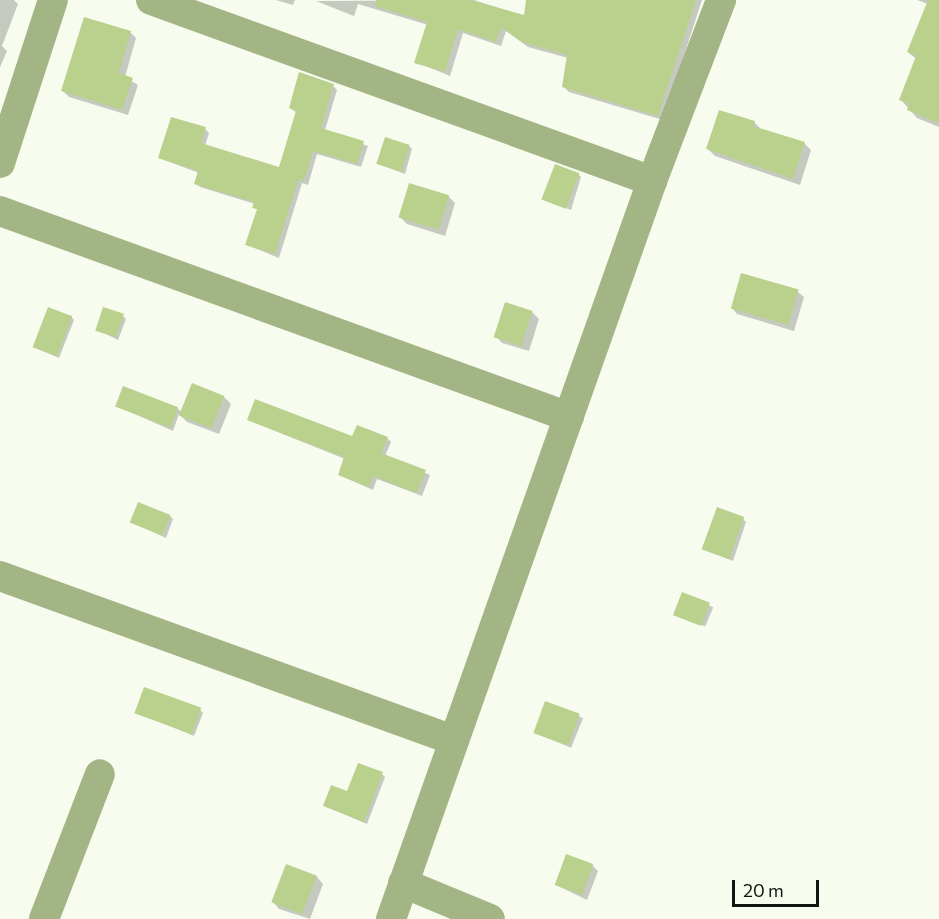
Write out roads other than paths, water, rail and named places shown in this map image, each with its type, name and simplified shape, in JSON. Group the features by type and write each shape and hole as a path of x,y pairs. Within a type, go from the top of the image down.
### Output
{"street":[{"path":"0,163 52,0"},
{"path":"151,0 652,181"},
{"path":"391,919 652,181 721,0"},
{"path":"0,211 569,417"},
{"path":"0,576 454,740"},
{"path":"44,919 100,774"},
{"path":"403,883 490,919"}]}
